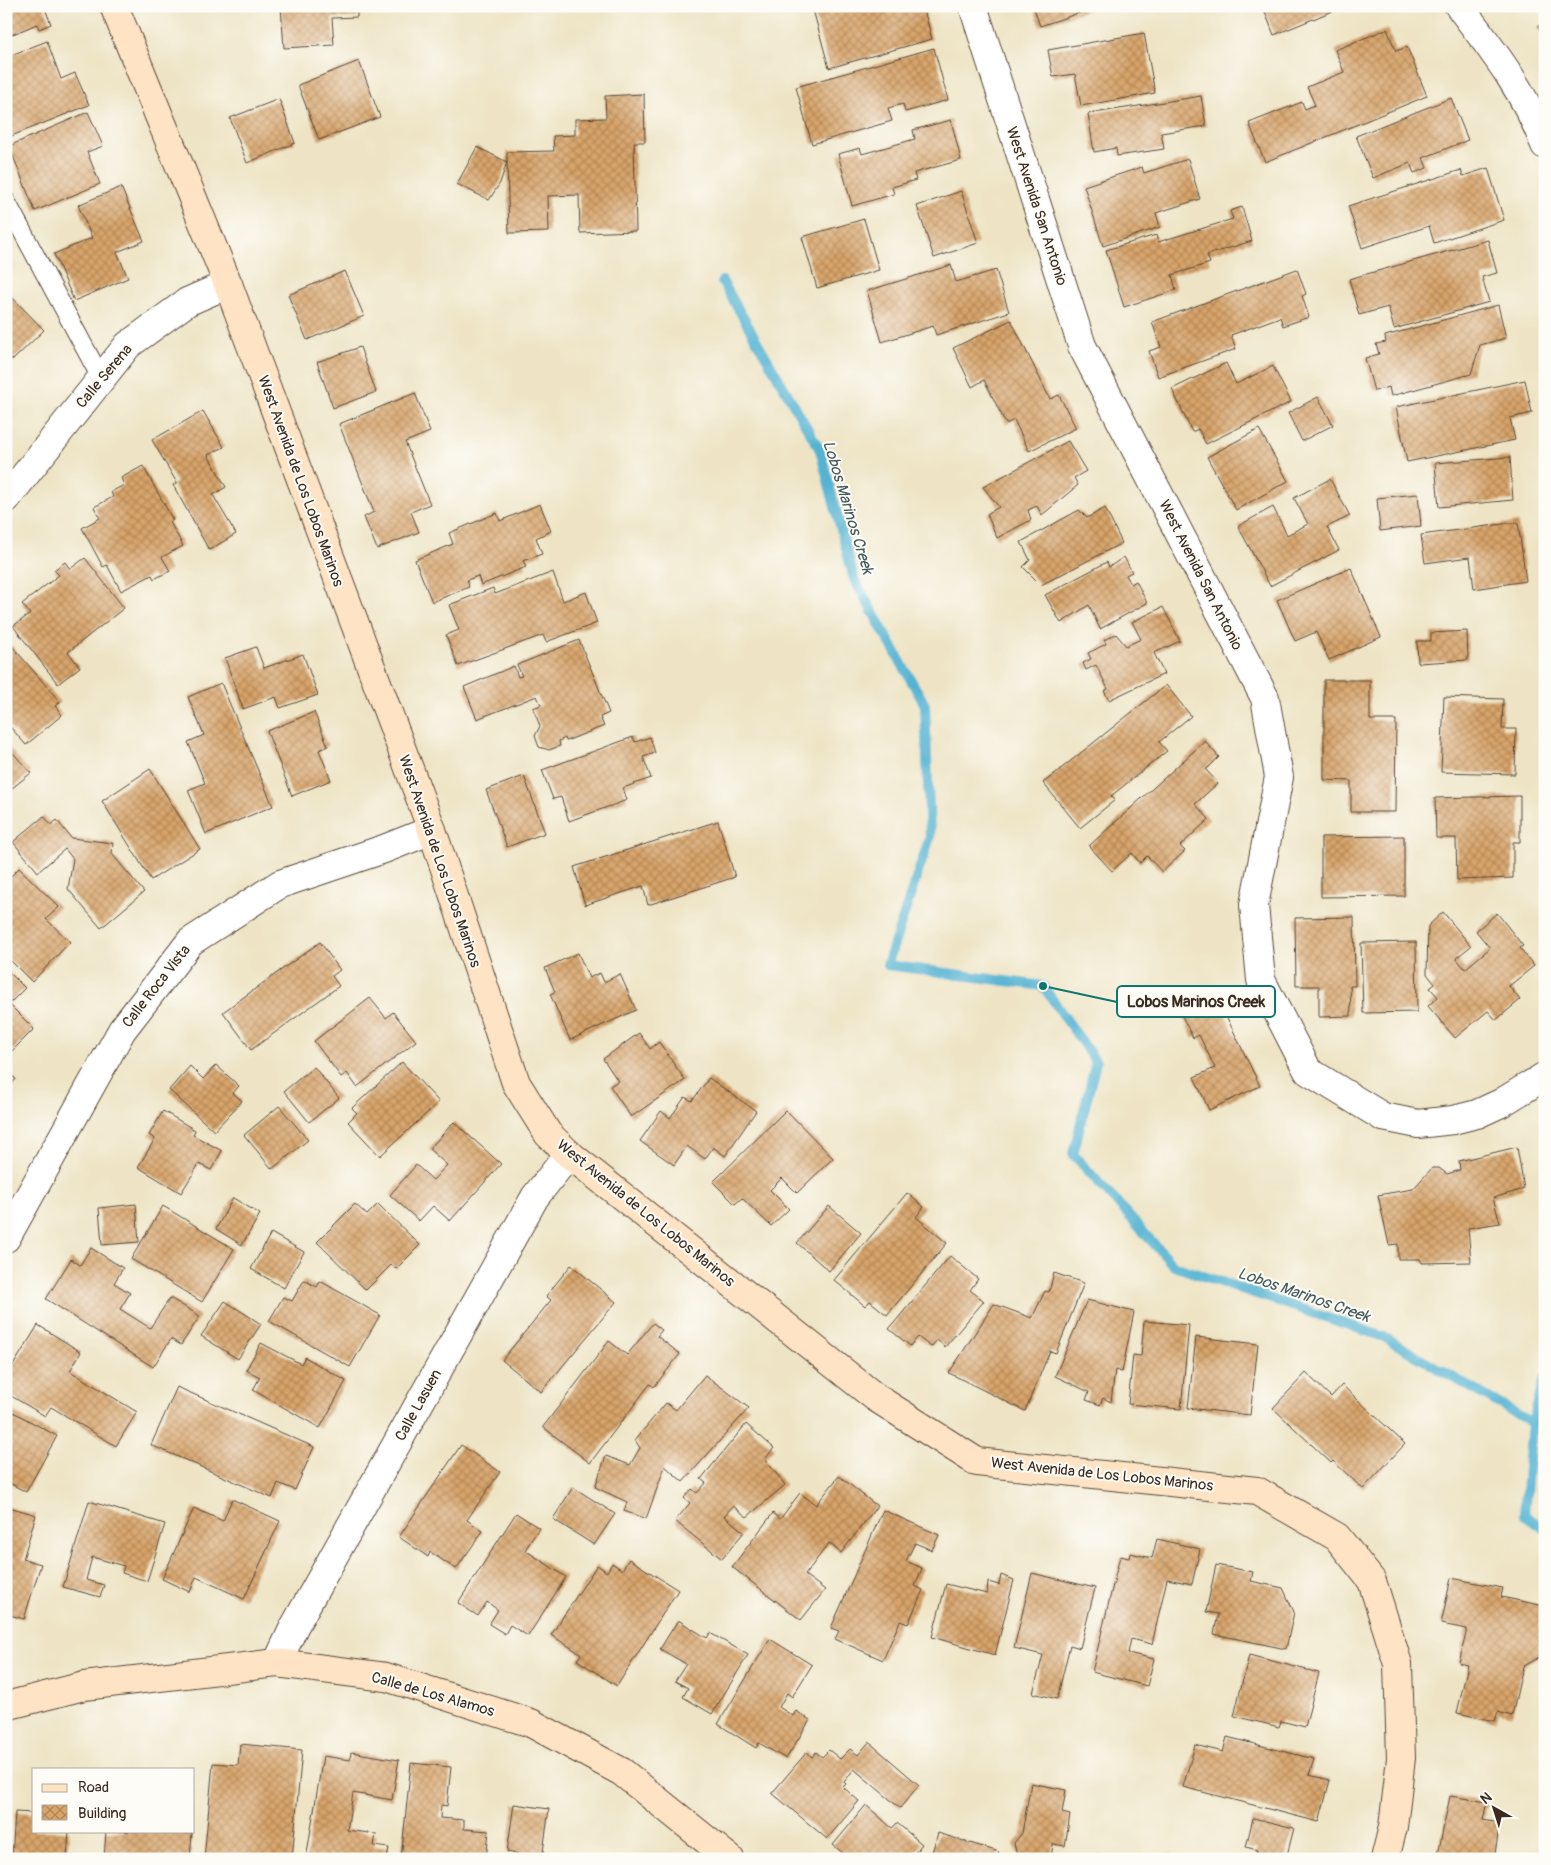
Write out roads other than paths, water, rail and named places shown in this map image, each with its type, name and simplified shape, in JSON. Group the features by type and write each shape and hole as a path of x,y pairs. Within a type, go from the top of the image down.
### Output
{"street":[{"name":"West Avenida de Los Lobos Marinos","path":"114,6 228,284 432,830 516,1083 548,1134 569,1154 875,1398 977,1462 1258,1491 1337,1537 1372,1581 1398,1664 1401,1758 1393,1827 1385,1859"},
{"name":"West Avenida San Antonio","path":"974,6 1082,346 1265,698 1280,777 1254,905 1261,980 1308,1071 1383,1118 1418,1124 1453,1120 1477,1114 1501,1104 1545,1076"},
{"path":"1459,6 1503,62 1535,119 1545,145"},
{"name":"Calle Serena","path":"6,499 128,345 187,302 228,284"},
{"name":"Calle Roca Vista","path":"6,1238 122,1030 190,942 280,884 384,849 432,830"},
{"name":"Calle Lasuen","path":"277,1663 294,1627 535,1197 569,1154"},
{"name":"Calle de Los Alamos","path":"6,1706 84,1686 277,1663 386,1677 531,1723 622,1772 730,1859"}],"lane":[{"path":"6,201 101,378"}],"waterway":[{"name":"Lobos Marinos Creek","path":"722,281 820,450 854,579 925,705 930,837 887,965 1043,986 1096,1062 1073,1154 1174,1266 1384,1337 1532,1423 1524,1515 1545,1529"},
{"path":"1532,1423 1545,1379"}],"place":[{"name":"Lobos Marinos Creek","path":"1043,986"}]}
